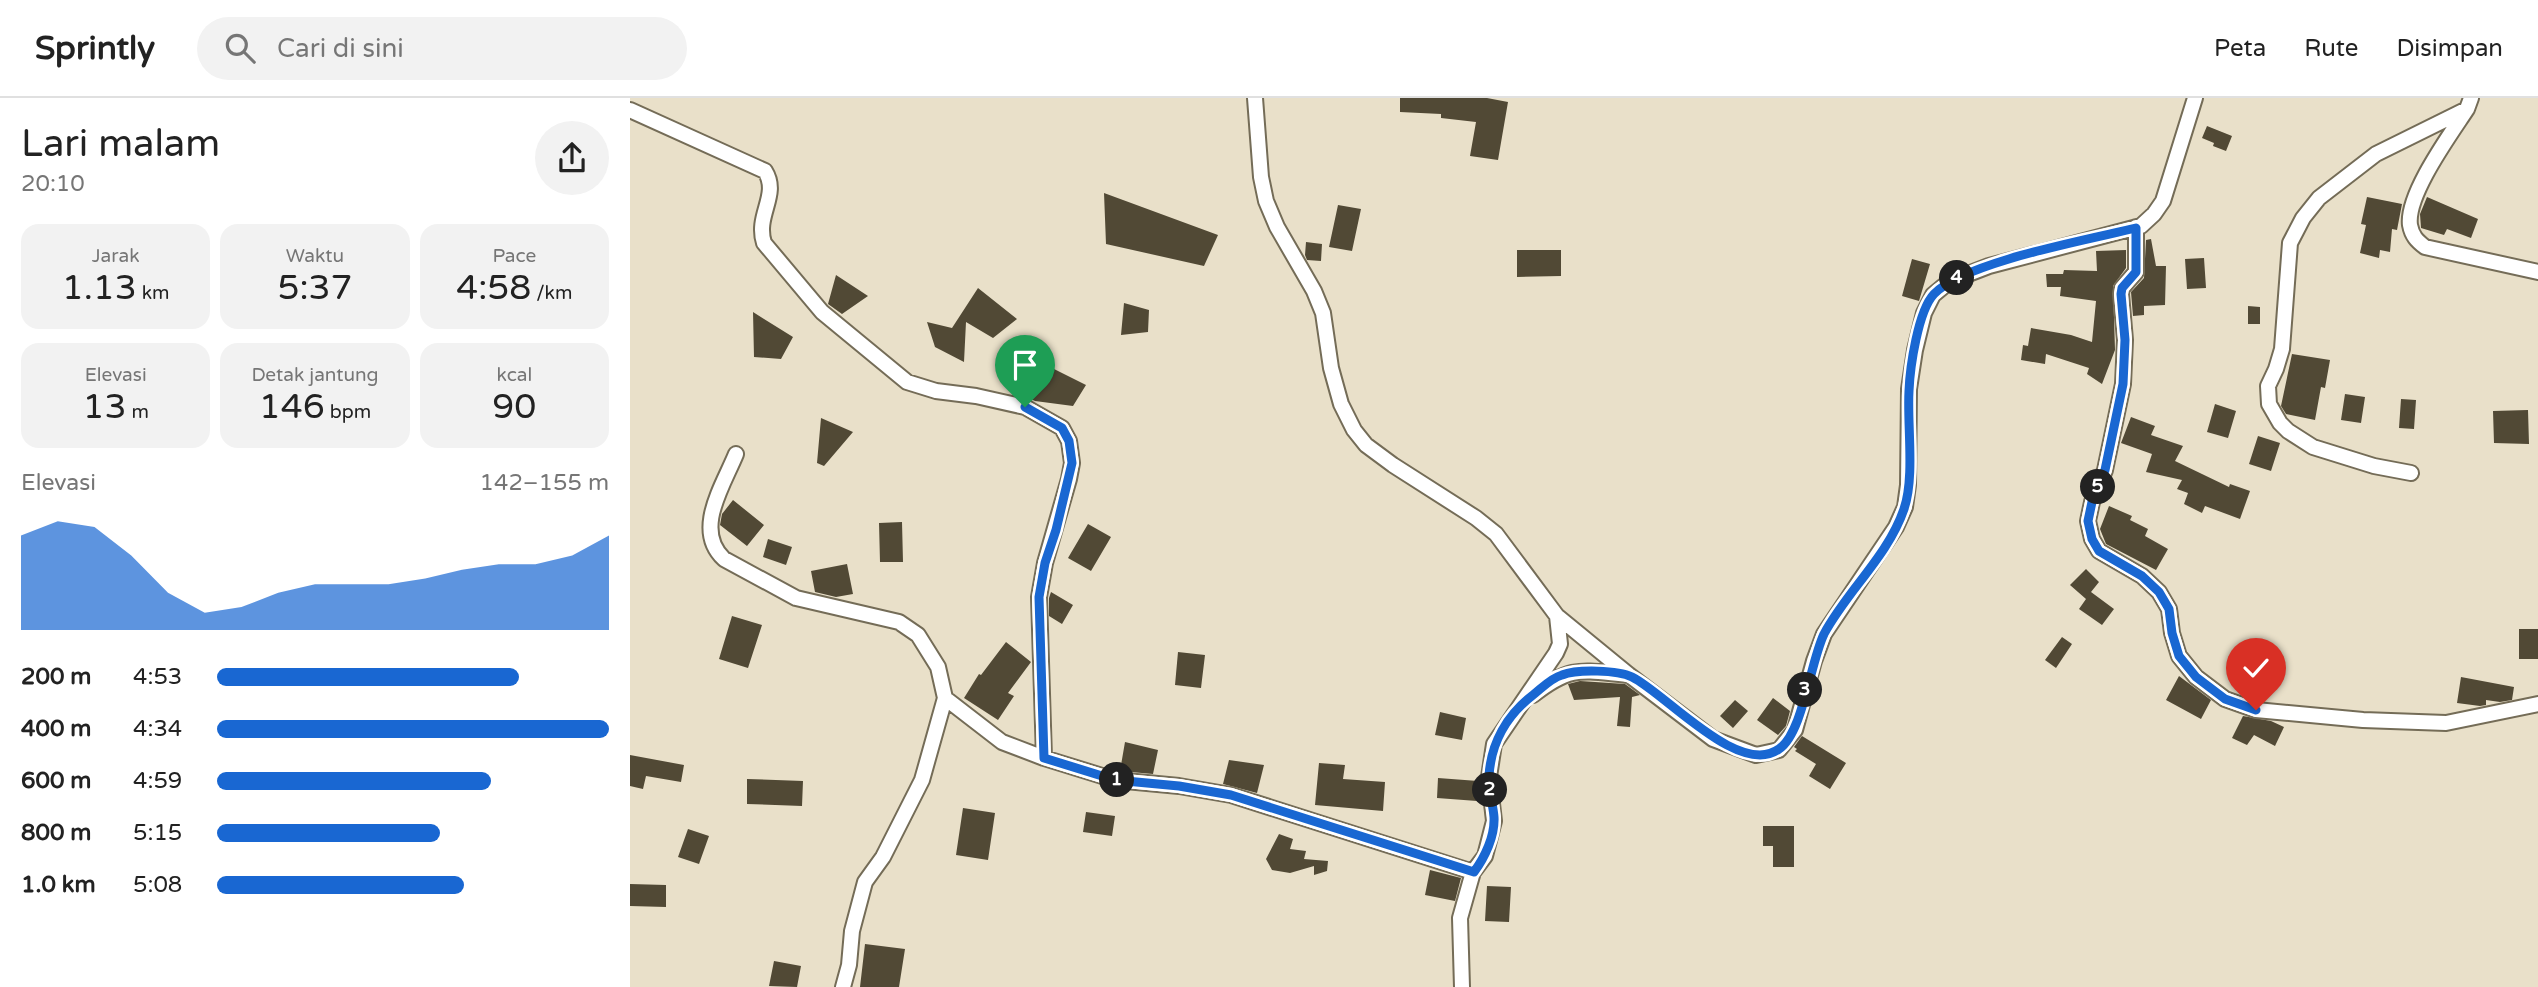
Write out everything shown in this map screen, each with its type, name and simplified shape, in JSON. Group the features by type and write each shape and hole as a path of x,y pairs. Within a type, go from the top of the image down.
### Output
{"street":[{"path":"1255,98 1261,177 1266,201 1323,313 1331,369 1340,404 1354,430 1366,445 1392,466 1476,518 1496,534 1557,616 1629,675 1713,739 1756,755 1779,750 1795,730 1824,634 1896,527 1905,507 1908,485 1909,389 1924,313 1933,295 1950,281 1989,266 2136,228 2154,214 2163,201 2195,98"},
{"path":"2469,103 2425,177 2411,209 2410,226 2415,239 2425,247 2538,272"},
{"path":"2411,473 2365,464 2313,447 2280,423 2269,404 2268,386 2282,349 2290,243 2303,218 2319,198 2376,154 2469,103"},
{"path":"630,110 765,171 771,184 760,229 764,243 822,312 907,382 936,391 976,396 1025,407 1062,428 1069,441 1072,463 1045,563 1039,597 1044,758"},
{"path":"2136,228 2136,272 2122,288 2121,294 2125,340 2123,384 2105,470 2092,502 2088,521 2092,539 2099,551 2142,576 2159,592 2169,609 2179,656 2196,677 2225,699 2256,710 2363,720 2446,723 2538,704"},
{"path":"736,454 711,515 710,538 715,550 724,559 796,598 899,622 918,635 938,667 945,698 922,780 883,857 865,882 852,931 849,965 843,987"},
{"path":"1462,987 1460,918 1474,872 1485,856 1494,821 1489,778 1494,744 1560,645 1557,616"},
{"path":"1521,704 1562,674 1584,671 1629,675"},
{"path":"945,698 1002,742 1044,758 1115,780 1179,786 1231,795 1474,872"}],"building":[{"path":"1400,98 1487,98 1508,102 1498,160 1470,156 1476,122 1441,118 1441,114 1400,112"},
{"path":"2207,126 2232,136 2226,151 2202,138"},
{"path":"1104,193 1218,235 1204,266 1106,244"},
{"path":"2367,197 2402,204 2397,230 2392,229 2390,252 2380,250 2379,258 2360,253 2366,225 2361,224"},
{"path":"2427,197 2478,219 2471,238 2447,229 2444,235 2421,228 2420,214"},
{"path":"1338,205 1361,209 1352,251 1329,247"},
{"path":"2151,239 2156,266 2166,266 2165,305 2144,306 2144,315 2133,316 2131,292 2144,278 2146,240"},
{"path":"1306,242 1322,244 1321,261 1307,260"},
{"path":"1517,250 1561,250 1561,276 1517,277"},
{"path":"2126,250 2126,268 2113,286 2115,350 2102,384 2087,374 2089,368 2046,354 2045,364 2021,360 2023,345 2028,346 2031,328 2071,335 2092,342 2096,301 2060,296 2061,287 2047,287 2046,274 2063,274 2064,270 2097,271 2096,251"},
{"path":"2204,258 2206,288 2187,289 2185,259"},
{"path":"1912,259 1930,264 1919,301 1902,296"},
{"path":"836,275 868,296 842,314 828,304"},
{"path":"978,288 1017,319 993,338 966,322 964,362 935,347 927,322 952,328"},
{"path":"1124,303 1149,310 1148,332 1121,335"},
{"path":"2248,306 2260,307 2260,324 2248,324"},
{"path":"753,312 793,337 781,359 754,357"},
{"path":"2292,354 2330,360 2325,388 2321,387 2315,420 2286,414 2281,406"},
{"path":"1040,362 1086,385 1073,406 1029,398"},
{"path":"2345,394 2365,397 2361,423 2341,420"},
{"path":"2401,399 2416,400 2414,429 2399,428"},
{"path":"2215,404 2236,411 2228,438 2207,432"},
{"path":"2528,410 2529,444 2494,443 2493,411"},
{"path":"2131,417 2155,426 2151,435 2183,446 2175,461 2229,487 2230,484 2250,491 2240,519 2205,506 2202,513 2184,504 2188,493 2177,489 2182,480 2146,472 2152,454 2121,443"},
{"path":"821,418 853,432 824,466 817,463"},
{"path":"2258,436 2280,443 2271,471 2249,464"},
{"path":"733,500 764,525 747,546 720,525 722,514"},
{"path":"2109,506 2132,516 2130,520 2148,529 2145,536 2168,549 2156,570 2106,544 2100,529"},
{"path":"902,522 903,562 880,562 879,523"},
{"path":"1088,524 1111,537 1091,571 1068,558"},
{"path":"768,539 792,547 786,565 763,557"},
{"path":"847,564 853,594 836,597 815,592 811,571"},
{"path":"2086,569 2099,582 2091,592 2114,609 2102,625 2079,609 2086,599 2070,585"},
{"path":"1051,592 1073,605 1062,624 1049,616"},
{"path":"732,616 762,625 748,668 719,659"},
{"path":"2519,629 2538,629 2538,659 2519,659"},
{"path":"2062,637 2072,644 2056,668 2045,660"},
{"path":"1006,642 1031,662 1008,693 1014,696 998,720 964,698 979,674 981,675"},
{"path":"1178,652 1205,655 1201,688 1175,685"},
{"path":"2179,676 2211,700 2201,719 2166,700"},
{"path":"2461,677 2514,687 2512,700 2486,700 2486,705 2480,706 2457,703"},
{"path":"1580,681 1625,684 1640,695 1632,697 1630,727 1617,726 1620,697 1574,700 1568,684"},
{"path":"1773,698 1790,711 1786,726 1778,735 1757,720"},
{"path":"1735,700 1748,711 1733,728 1720,716"},
{"path":"1440,712 1466,718 1462,740 1435,735"},
{"path":"2243,716 2271,721 2284,727 2275,746 2254,735 2247,745 2232,738"},
{"path":"1802,736 1846,763 1830,789 1809,776 1816,764 1795,751 1797,749 1794,747"},
{"path":"1125,742 1158,750 1153,774 1120,771"},
{"path":"630,755 684,765 681,782 646,776 643,789 630,786"},
{"path":"1229,760 1264,765 1257,793 1223,784"},
{"path":"1319,763 1345,765 1343,779 1385,782 1383,811 1315,805"},
{"path":"1438,778 1478,781 1477,801 1437,798"},
{"path":"747,779 803,781 802,806 747,804"},
{"path":"963,808 995,813 988,860 956,855"},
{"path":"1086,812 1115,816 1112,836 1083,832"},
{"path":"1763,826 1794,826 1794,867 1773,867 1773,846 1763,846"},
{"path":"688,829 709,836 699,864 678,857"},
{"path":"1279,834 1293,839 1290,849 1306,851 1304,859 1328,861 1327,871 1314,875 1314,866 1290,873 1272,870 1266,859"},
{"path":"1430,870 1461,878 1455,901 1425,895"},
{"path":"630,884 666,885 666,907 630,906"},
{"path":"1487,886 1511,887 1509,922 1485,921"},
{"path":"865,944 905,949 899,987 860,987"},
{"path":"774,961 801,966 797,987 769,986"}],"route":[{"path":"1025,407 1062,428 1069,441 1072,463 1045,563 1039,597 1044,758 1115,780 1179,786 1231,795 1474,872 1485,856 1494,821 1489,778 1494,744 1521,704 1562,674 1584,671 1629,675 1713,739 1756,755 1779,750 1795,730 1824,634 1896,527 1905,507 1908,485 1909,389 1924,313 1933,295 1950,281 1989,266 2038,251 2136,228 2136,272 2122,288 2121,294 2125,340 2123,384 2105,470 2092,502 2088,521 2092,539 2099,551 2142,576 2159,592 2169,609 2179,656 2196,677 2225,699 2256,710"}]}
